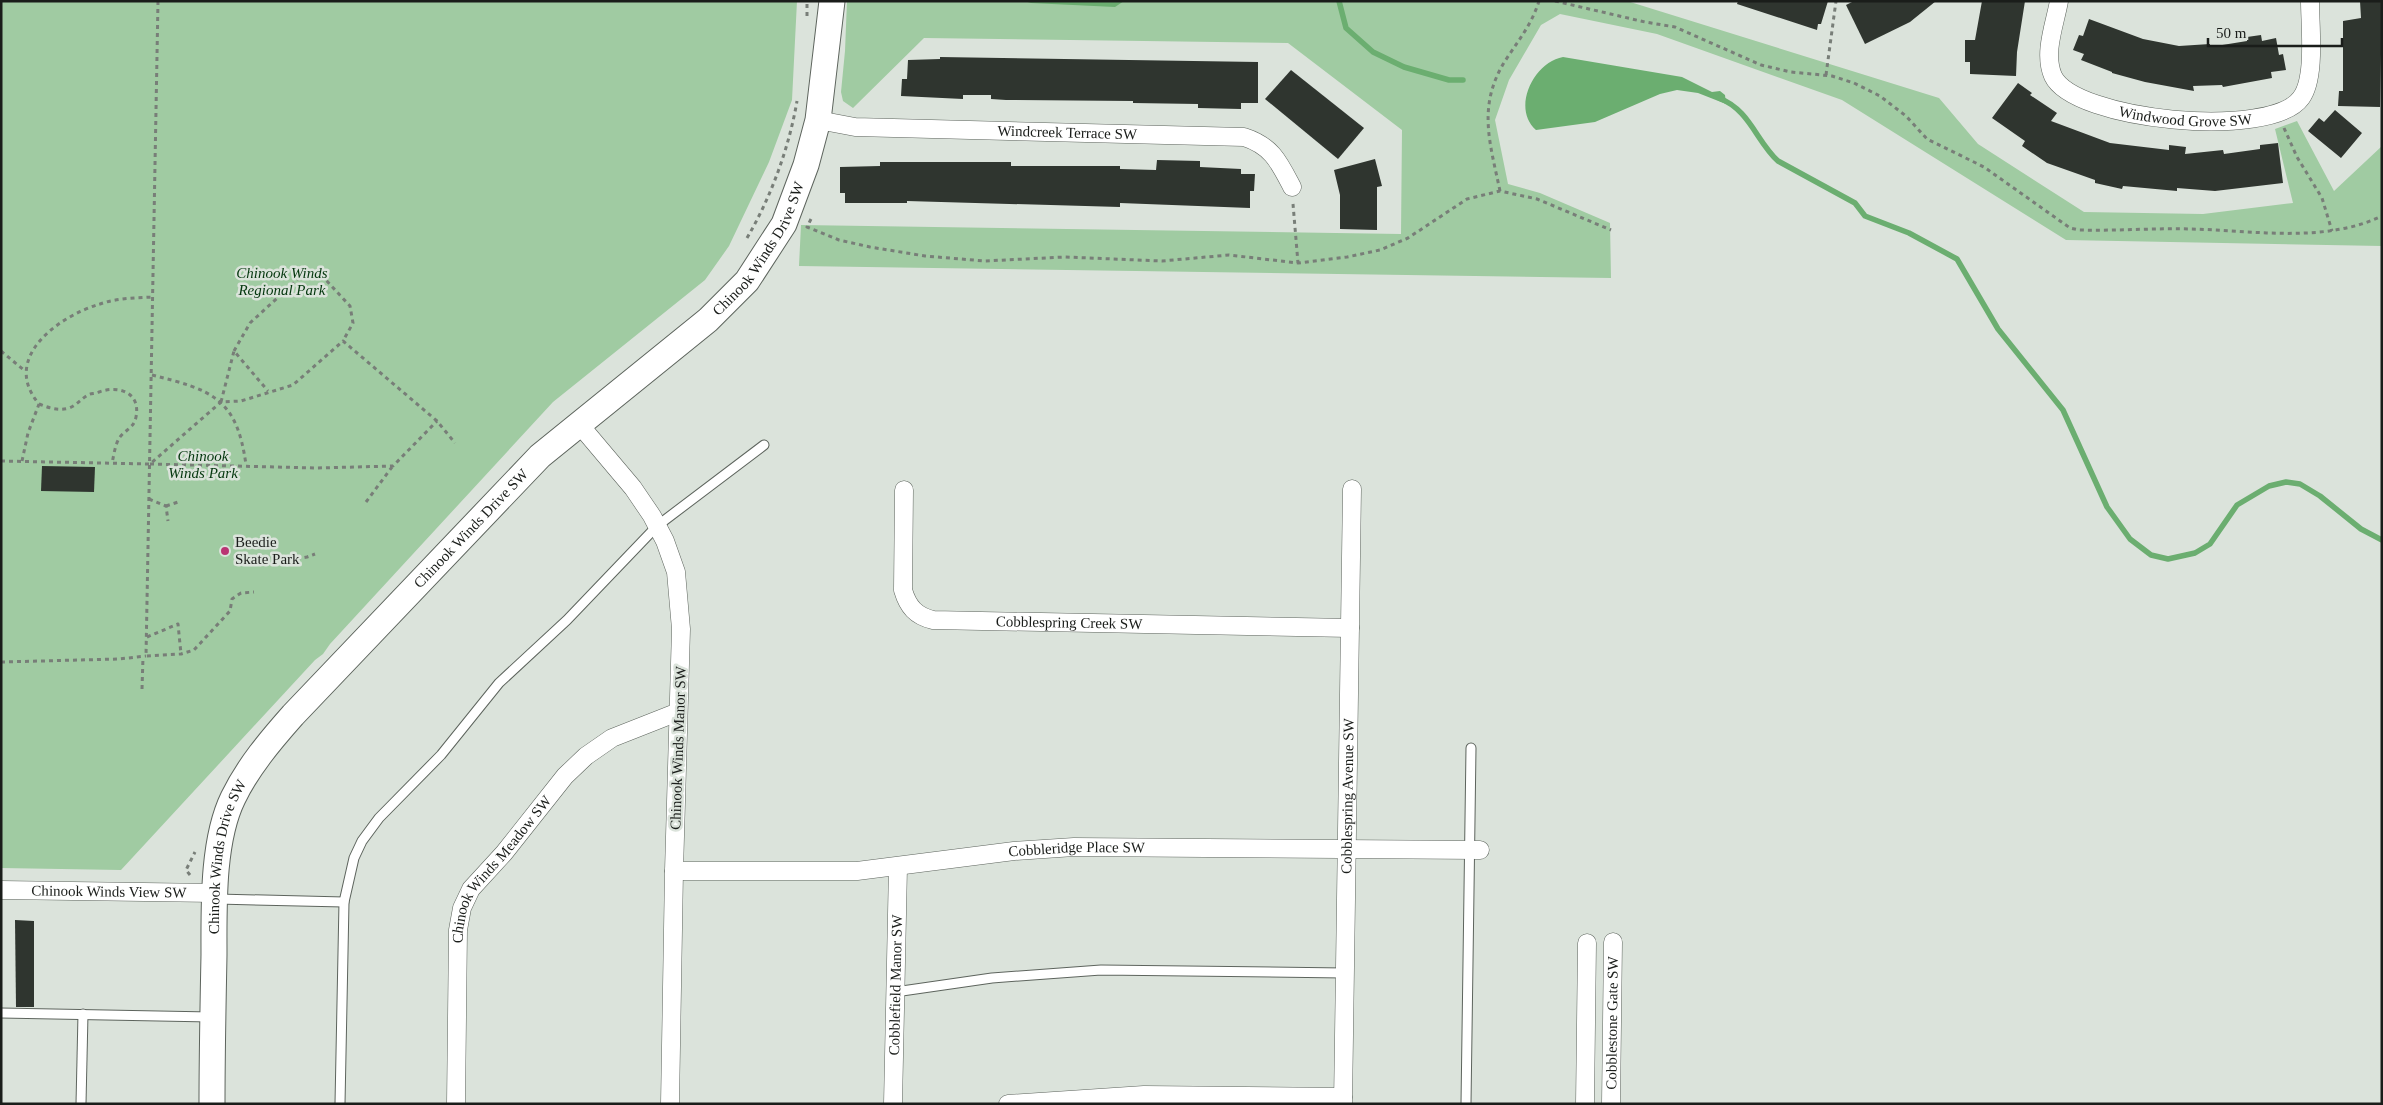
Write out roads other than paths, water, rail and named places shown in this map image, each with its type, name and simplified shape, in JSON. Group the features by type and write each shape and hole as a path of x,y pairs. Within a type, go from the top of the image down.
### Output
{"street":[{"name":"Chinook Winds Drive SW","path":"212,1104 215,896 218,853 232,800 263,749 292,714 540,456 708,320 748,281 784,224 806,165 818,120 832,1"},
{"name":"Windwood Grove SW","path":"2059,1 2049,54 2053,75 2063,89 2089,101 2119,110 2148,117 2184,121 2226,121 2258,117 2277,112 2300,100 2308,86 2310,1"},
{"name":"Windcreek Terrace SW","path":"818,120 855,127 1244,137 1260,142 1276,158 1292,187"},
{"name":"Chinook Winds Manor SW","path":"579,424 633,488 657,526 665,541 677,580 681,629 670,1104"},
{"name":"Cobblespring Avenue SW","path":"1343,1100 1352,489"},
{"name":"Cobblespring Creek SW","path":"904,490 903,590 906,601 920,617 933,620 1350,628"},
{"name":"Chinook Winds Meadow SW","path":"456,1104 458,930 462,908 471,889 504,853 565,776 586,756 612,738 678,712"},
{"name":"Cobbleridge Place SW","path":"674,870 857,871 1014,851 1074,847 1475,850"},
{"name":"Cobblefield Manor SW","path":"893,1104 898,867"},
{"name":"Chinook Winds View SW","path":"1,890 215,896"},
{"name":"Cobblestone Gate SW","path":"1611,1104 1613,942"},
{"name":"Cobblestone Gate SW","path":"1585,1104 1587,943"},
{"path":"1008,1104 1144,1095 1343,1100"}],"lane":[{"path":"340,1104 344,902 354,858 379,818 441,755 499,683 567,620 657,526 764,444"},
{"path":"1466,1104 1475,850 1471,748"},
{"path":"215,896 344,902"},
{"path":"895,992 992,978 1101,970 1344,973"},
{"path":"1,1013 213,1017"},
{"path":"81,1104 83,1014"}],"waterway":[{"path":"1339,1 1346,28 1373,52 1404,67 1449,80 1463,80"},
{"path":"1719,98 1730,103 1738,110 1778,161 1855,203 1865,216 1909,233 1957,259 1998,329 2063,410 2107,507 2130,539 2151,555 2168,559 2195,553 2210,544 2237,505 2269,486 2286,482 2300,484 2320,496 2361,529 2382,540"}],"place":[{"name":"Beedie Skate Park","path":"225,551"}],"park label":[{"name":"Chinook Winds Regional Park","path":"282,282"},
{"name":"Chinook Winds Park","path":"203,464"}]}
